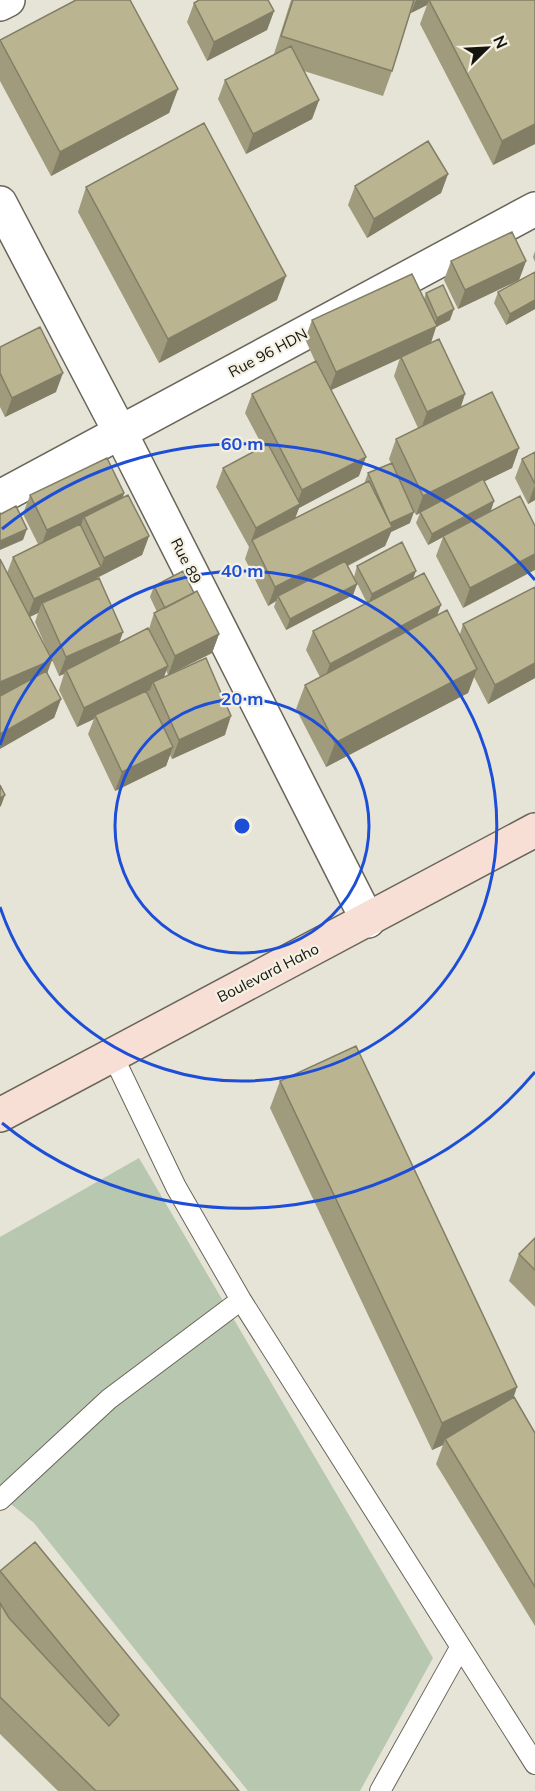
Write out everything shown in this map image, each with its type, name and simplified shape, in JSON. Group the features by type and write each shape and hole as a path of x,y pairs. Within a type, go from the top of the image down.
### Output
{"main road":[{"name":"Boulevard Haho","path":"0,1115 535,830"}],"street":[{"path":"0,4 8,0"},
{"name":"Rue 89","path":"0,203 120,432 368,921"},
{"name":"Rue 96 HDN","path":"0,497 535,209"}],"lane":[{"path":"112,1054 176,1187 241,1300 535,1764"},
{"path":"0,1500 109,1399 241,1300"},
{"path":"380,1791 460,1648"}],"green space":[{"path":"139,1158 433,1658 360,1791 248,1791 34,1523 0,1495 0,1237"}],"building":[{"path":"76,0 130,0 178,89 60,152 0,40"},
{"path":"199,0 268,0 274,11 214,42 194,3"},
{"path":"293,0 414,0 392,71 281,36"},
{"path":"429,0 535,0 535,124 502,141"},
{"path":"291,46 319,100 253,134 225,80"},
{"path":"204,123 286,276 168,339 86,187"},
{"path":"428,141 448,174 374,219 355,186"},
{"path":"512,232 526,261 465,290 451,261"},
{"path":"535,272 535,300 510,314 498,292"},
{"path":"412,274 437,326 336,372 312,320"},
{"path":"443,285 454,309 437,318 426,293"},
{"path":"40,327 63,373 12,398 0,373 0,347"},
{"path":"439,339 465,394 427,412 401,357"},
{"path":"316,361 366,457 302,490 252,394"},
{"path":"492,392 519,448 423,496 396,439"},
{"path":"268,444 300,504 256,528 223,468"},
{"path":"535,452 535,484 522,459"},
{"path":"107,458 124,493 47,530 30,495"},
{"path":"392,463 414,512 390,523 368,473"},
{"path":"483,479 494,501 432,534 420,512"},
{"path":"369,481 392,527 275,587 252,540"},
{"path":"128,495 149,536 104,558 84,517"},
{"path":"520,496 535,526 535,554 470,588 443,536"},
{"path":"16,506 27,529 0,541 0,513"},
{"path":"80,524 101,567 34,599 13,557"},
{"path":"402,542 416,571 372,594 357,566"},
{"path":"0,559 52,660 0,682"},
{"path":"345,561 357,584 290,619 278,596"},
{"path":"183,571 194,593 165,608 154,586"},
{"path":"424,573 441,605 330,664 313,631"},
{"path":"99,578 123,632 66,657 42,603"},
{"path":"535,587 535,663 495,685 463,624"},
{"path":"197,591 219,634 175,656 154,613"},
{"path":"447,610 477,669 335,743 305,685"},
{"path":"148,628 168,666 84,708 66,670"},
{"path":"206,658 231,716 179,740 153,682"},
{"path":"46,671 61,699 0,734 0,696"},
{"path":"146,691 173,747 122,772 95,715"},
{"path":"0,785 5,795 0,798"},
{"path":"356,1046 517,1387 442,1423 280,1081"},
{"path":"535,1238 535,1270 519,1254"},
{"path":"514,1397 535,1433 535,1587 445,1439"},
{"path":"35,1542 239,1791 96,1791 0,1697 0,1603 9,1618 109,1726 119,1715 0,1571"}]}
